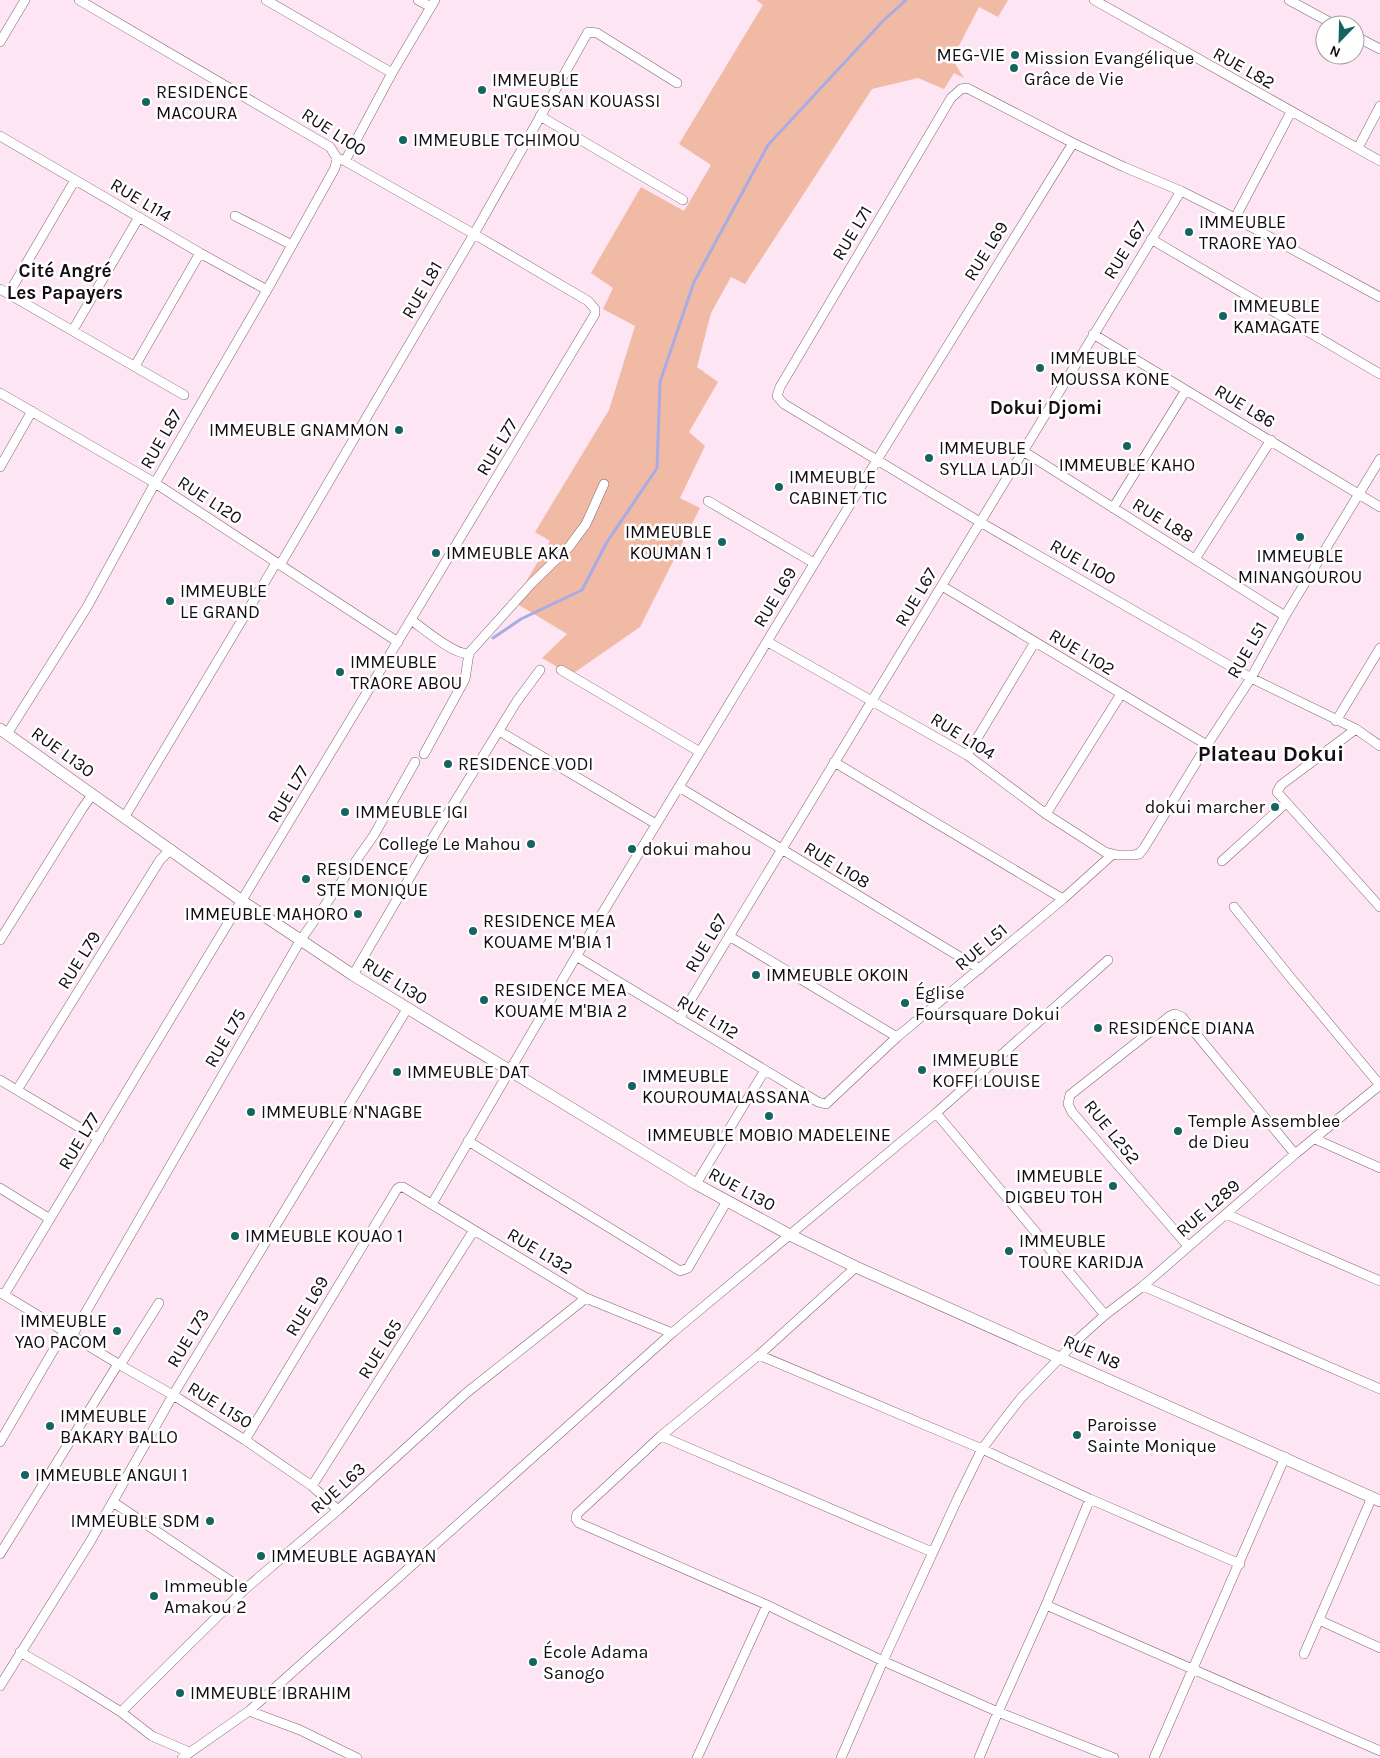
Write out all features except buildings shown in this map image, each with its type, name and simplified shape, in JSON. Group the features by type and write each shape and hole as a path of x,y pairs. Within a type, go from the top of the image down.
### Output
{"street":[{"path":"0,42 25,0"},
{"name":"RUE L100","path":"79,0 330,146 341,159 474,234 588,302 595,309"},
{"path":"266,0 392,73"},
{"path":"418,0 433,4"},
{"name":"RUE L82","path":"1094,0 1380,161"},
{"path":"1289,0 1317,15"},
{"name":"RUE L87","path":"3,731 87,607 155,483 335,168 433,4"},
{"name":"RUE L81","path":"124,818 278,564 474,234 585,36 590,32 597,33 677,83"},
{"path":"1365,41 1380,49"},
{"name":"RUE L71","path":"777,396 780,387 951,98 961,89 967,88 972,90 1073,143"},
{"path":"1358,148 1380,106"},
{"path":"1235,218 1291,112"},
{"path":"540,116 683,200"},
{"name":"RUE L114","path":"0,136 200,254 267,290"},
{"path":"1073,143 1181,191 1235,218 1380,297"},
{"name":"RUE L69","path":"432,1204 576,956 768,642 814,563 1073,143"},
{"path":"9,294 75,180"},
{"name":"RUE L67","path":"679,1019 1181,191"},
{"path":"235,216 292,246"},
{"path":"73,330 139,217"},
{"path":"1151,239 1380,374"},
{"path":"135,366 200,254"},
{"path":"0,288 184,395"},
{"name":"RUE L77","path":"2,1294 99,1139 593,319 595,309"},
{"name":"RUE L86","path":"1093,334 1380,507"},
{"path":"1113,508 1186,390"},
{"name":"RUE L120","path":"0,393 155,483 398,642"},
{"name":"RUE L100","path":"777,396 784,404 980,522 1251,678 1336,721 1356,729 1380,746"},
{"path":"0,467 32,412"},
{"path":"1195,559 1271,440"},
{"name":"RUE L88","path":"1023,451 1285,616"},
{"name":"RUE L51","path":"1138,854 1144,848 1206,745 1251,678 1285,616 1380,459"},
{"path":"424,754 465,679 469,653 531,584 569,546 586,524 604,484"},
{"path":"708,501 814,563"},
{"name":"RUE L102","path":"942,586 1206,745"},
{"path":"411,620 456,651 465,655 469,653"},
{"name":"RUE L104","path":"768,642 967,755 1046,814 1105,852 1113,854 1138,854"},
{"path":"967,755 1035,642"},
{"path":"1336,721 1380,648"},
{"path":"352,976 517,701 540,670"},
{"path":"561,670 700,752"},
{"path":"1046,814 1120,694"},
{"path":"1356,729 1281,785 1277,792 1380,907"},
{"name":"RUE L130","path":"3,731 242,901 352,976 696,1184 790,1235"},
{"path":"499,731 656,824"},
{"name":"RUE L75","path":"0,1442 68,1334 300,941 374,835 415,762"},
{"path":"834,762 1063,899"},
{"name":"RUE L108","path":"679,787 980,969"},
{"path":"0,940 92,794"},
{"path":"1222,861 1286,803"},
{"name":"RUE L79","path":"17,1090 160,860 171,849"},
{"name":"RUE L51","path":"824,1104 897,1037 1063,899 1113,854"},
{"path":"1234,907 1380,1085"},
{"path":"729,936 897,1037"},
{"name":"RUE L112","path":"576,956 824,1104"},
{"path":"20,1652 76,1684 121,1712 152,1736 186,1755 249,1710 672,1333 936,1113 1108,960"},
{"name":"RUE L73","path":"0,1686 90,1542 173,1395 407,1009"},
{"name":"RUE L252","path":"1188,1246 1072,1112 1068,1104 1070,1095 1175,1014 1182,1017 1295,1154"},
{"path":"696,1184 765,1070"},
{"path":"0,1080 99,1139"},
{"name":"RUE L289","path":"841,1758 882,1661 982,1449 1021,1398 1060,1357 1105,1315 1143,1286 1295,1154 1380,1085"},
{"path":"936,1113 1105,1315"},
{"path":"1315,1139 1380,1168"},
{"path":"468,1141 680,1271 688,1268 726,1201"},
{"name":"RUE L132","path":"397,1189 404,1187 586,1298 672,1333"},
{"path":"0,1188 50,1219"},
{"name":"RUE L69","path":"245,1440 397,1189"},
{"path":"1226,1214 1380,1281"},
{"name":"RUE L65","path":"312,1486 474,1230"},
{"name":"RUE N8","path":"790,1235 856,1267 1376,1499"},
{"path":"856,1267 759,1355 661,1436 578,1514 576,1519 579,1523 766,1605 882,1661 1101,1756 1114,1758"},
{"path":"1143,1286 1380,1389"},
{"name":"RUE L150","path":"2,1294 245,1440 312,1486 338,1510"},
{"name":"RUE L63","path":"121,1712 244,1590 338,1510 465,1394 586,1298"},
{"path":"0,1554 159,1303"},
{"path":"759,1355 982,1449 1090,1500 1240,1564"},
{"path":"661,1436 932,1552"},
{"path":"1154,1758 1285,1457"},
{"path":"1304,1654 1376,1499"},
{"path":"979,1758 1090,1500"},
{"path":"113,1502 244,1590"},
{"path":"697,1758 766,1605"},
{"path":"1046,1605 1380,1751"},
{"path":"1319,1620 1380,1648"},
{"path":"249,1710 300,1730 357,1758"}],"shaded area":[{"path":"756,0 1008,0 998,17 979,7 952,59 964,78 954,73 944,89 918,78 872,89 745,284 731,277 711,313 697,367 718,382 689,432 705,446 680,498 700,508 640,627 571,675 542,658 567,634 514,602 550,541 535,532 609,410 635,326 603,309 613,288 591,273 641,187 684,211 711,165 679,144 763,5"}],"waterway":[{"path":"493,638 521,619 582,590 607,542 657,468 660,382 694,282 768,145 883,21 906,0"}],"place":[{"name":"MEG-VIE","path":"1015,55"},
{"name":"Mission Evangélique Grâce de Vie","path":"1014,68"},
{"name":"IMMEUBLE N'GUESSAN KOUASSI","path":"482,90"},
{"name":"RESIDENCE MACOURA","path":"146,102"},
{"name":"IMMEUBLE TCHIMOU","path":"403,140"},
{"name":"IMMEUBLE TRAORE YAO","path":"1189,232"},
{"name":"IMMEUBLE KAMAGATE","path":"1223,316"},
{"name":"IMMEUBLE MOUSSA KONE","path":"1040,368"},
{"name":"IMMEUBLE GNAMMON","path":"399,430"},
{"name":"IMMEUBLE KAHO","path":"1127,446"},
{"name":"IMMEUBLE SYLLA LADJI","path":"929,458"},
{"name":"IMMEUBLE CABINET TIC","path":"779,487"},
{"name":"IMMEUBLE MINANGOUROU","path":"1300,537"},
{"name":"IMMEUBLE KOUMAN 1","path":"722,542"},
{"name":"IMMEUBLE AKA","path":"436,553"},
{"name":"IMMEUBLE LE GRAND","path":"170,601"},
{"name":"IMMEUBLE TRAORE ABOU","path":"340,672"},
{"name":"RESIDENCE VODI","path":"448,764"},
{"name":"dokui marcher","path":"1275,807"},
{"name":"IMMEUBLE IGI","path":"345,812"},
{"name":"College Le Mahou","path":"531,844"},
{"name":"dokui mahou","path":"632,849"},
{"name":"RESIDENCE STE MONIQUE","path":"306,879"},
{"name":"IMMEUBLE MAHORO","path":"358,914"},
{"name":"RESIDENCE MEA KOUAME M'BIA 1","path":"473,931"},
{"name":"IMMEUBLE OKOIN","path":"756,975"},
{"name":"RESIDENCE MEA KOUAME M'BIA 2","path":"484,1000"},
{"name":"Église Foursquare Dokui","path":"905,1003"},
{"name":"RESIDENCE DIANA","path":"1098,1028"},
{"name":"IMMEUBLE KOFFI LOUISE","path":"922,1070"},
{"name":"IMMEUBLE DAT","path":"397,1072"},
{"name":"IMMEUBLE KOUROUMALASSANA","path":"632,1086"},
{"name":"IMMEUBLE N'NAGBE","path":"251,1112"},
{"name":"IMMEUBLE MOBIO MADELEINE","path":"769,1116"},
{"name":"Temple Assemblee de Dieu","path":"1178,1131"},
{"name":"IMMEUBLE DIGBEU TOH","path":"1113,1186"},
{"name":"IMMEUBLE KOUAO 1","path":"235,1236"},
{"name":"IMMEUBLE TOURE KARIDJA","path":"1009,1251"},
{"name":"IMMEUBLE YAO PACOM","path":"117,1331"},
{"name":"IMMEUBLE BAKARY BALLO","path":"50,1426"},
{"name":"Paroisse Sainte Monique","path":"1077,1435"},
{"name":"IMMEUBLE ANGUI 1","path":"25,1475"},
{"name":"IMMEUBLE SDM","path":"210,1521"},
{"name":"IMMEUBLE AGBAYAN","path":"261,1556"},
{"name":"Immeuble Amakou 2","path":"154,1596"},
{"name":"École Adama Sanogo","path":"533,1662"},
{"name":"IMMEUBLE IBRAHIM","path":"180,1693"}],"district":[{"name":"Cité Angré Les Papayers","path":"65,282"},
{"name":"Dokui Djomi","path":"1046,408"},
{"name":"Plateau Dokui","path":"1271,754"}]}
